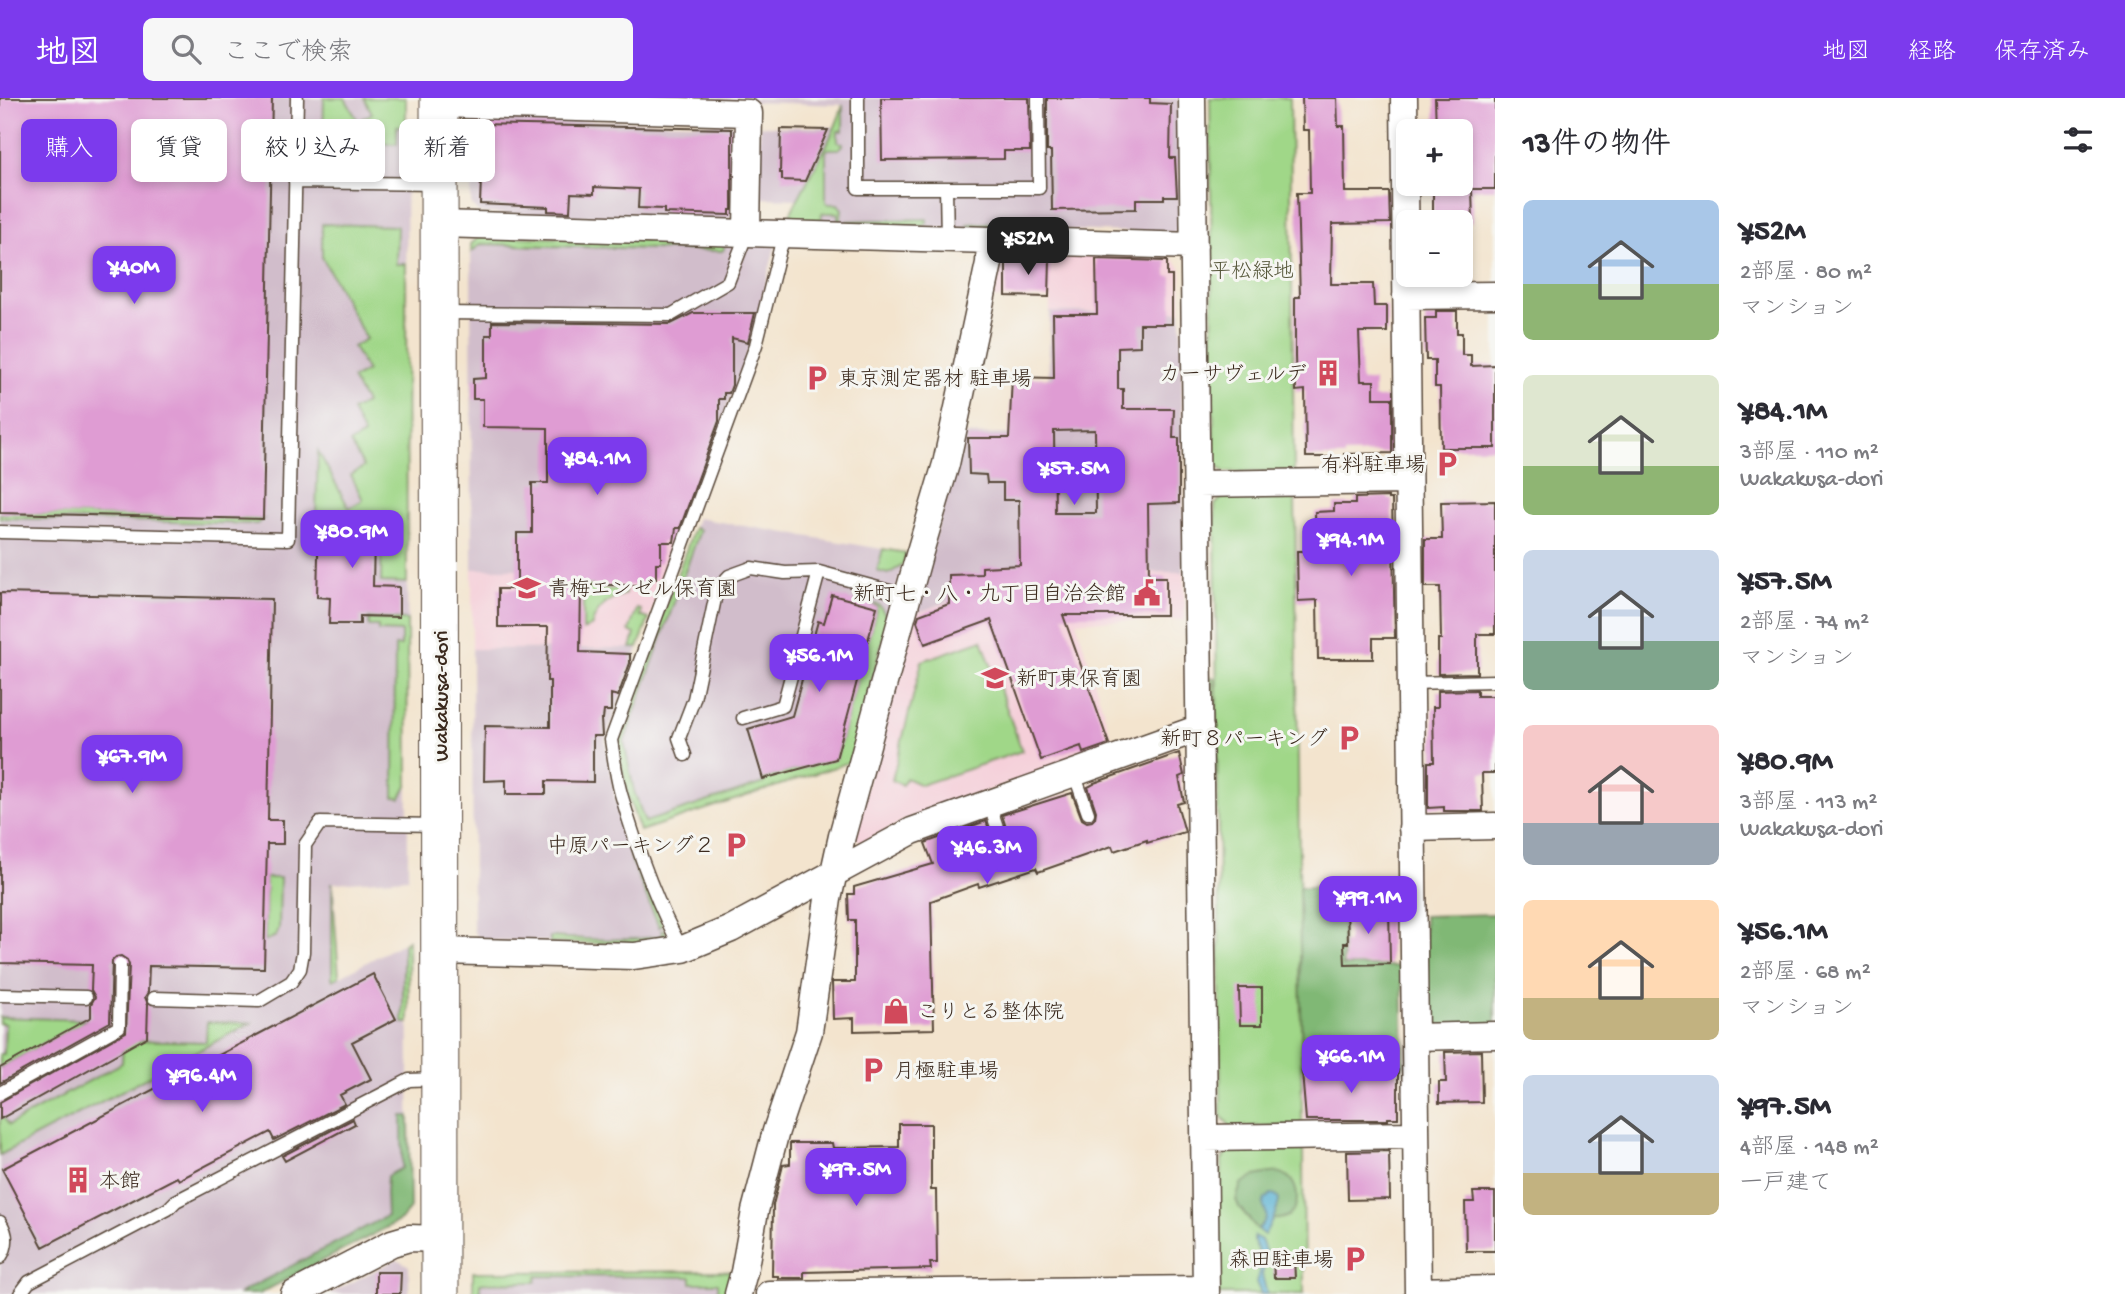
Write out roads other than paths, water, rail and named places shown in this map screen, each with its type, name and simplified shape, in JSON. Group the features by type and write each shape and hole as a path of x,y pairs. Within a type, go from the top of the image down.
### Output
{"street":[{"path":"769,1294 1206,1292 1192,98"},
{"path":"1404,98 1418,1292 1495,1289"},
{"path":"439,101 749,113 747,232"},
{"name":"Wakakusa-dori","path":"439,101 440,1294"},
{"path":"439,224 1194,246"},
{"path":"738,1294 755,1211 776,1131 809,1032 828,898 842,836 946,464 989,262 990,240"},
{"path":"1406,296 1495,295"},
{"path":"1197,484 1408,481"},
{"path":"440,951 634,957 682,949 731,929 912,831 1200,728"},
{"path":"1412,828 1495,826"},
{"path":"1415,1037 1495,1035"},
{"path":"1204,1138 1416,1135"},
{"path":"294,1294 392,1243 409,1238 440,1239"}],"lane":[{"path":"296,119 297,98"},
{"path":"858,98 858,188 1039,188 1038,98"},
{"path":"0,532 288,539 295,182 440,184"},
{"path":"946,188 947,239"},
{"path":"439,313 671,315 729,282 747,232"},
{"path":"682,949 671,930 645,866 620,792 611,740 756,345 786,234"},
{"path":"685,755 679,737 694,699 717,589 729,576 751,568 785,573 819,572 908,596"},
{"path":"743,718 783,706 819,572"},
{"path":"1410,683 1495,681"},
{"path":"1074,773 1088,813"},
{"path":"989,803 1002,842"},
{"path":"154,998 259,1000 291,982 300,969 303,952 304,845 320,823 440,825"},
{"path":"0,1093 119,1027 120,965"},
{"path":"0,995 86,997"},
{"path":"20,1294 29,1282 409,1080 440,1079"},
{"path":"0,1222 6,1234 6,1245 0,1258"}],"water":[{"path":"1271,1194 1276,1195 1279,1200 1264,1235 1258,1230 1266,1218 1263,1205 1265,1199"},
{"path":"1254,1236 1261,1240 1267,1256 1262,1275 1267,1294 1261,1294 1256,1282 1262,1262"}],"place":[{"name":"カーサヴェルデ","path":"1328,373"},
{"name":"東京測定器材 駐車場","path":"817,378"},
{"name":"有料駐車場","path":"1447,464"},
{"name":"青梅エンゼル保育園","path":"527,588"},
{"name":"新町七・八・九丁目自治会館","path":"1147,593"},
{"name":"新町東保育園","path":"995,678"},
{"name":"新町８パーキング","path":"1349,738"},
{"name":"中原パーキング２","path":"736,845"},
{"name":"こりとる整体院","path":"896,1011"},
{"name":"月極駐車場","path":"873,1070"},
{"name":"本館","path":"78,1180"},
{"name":"森田駐車場","path":"1355,1259"}],"park label":[{"name":"平松緑地","path":"1252,270"}]}
